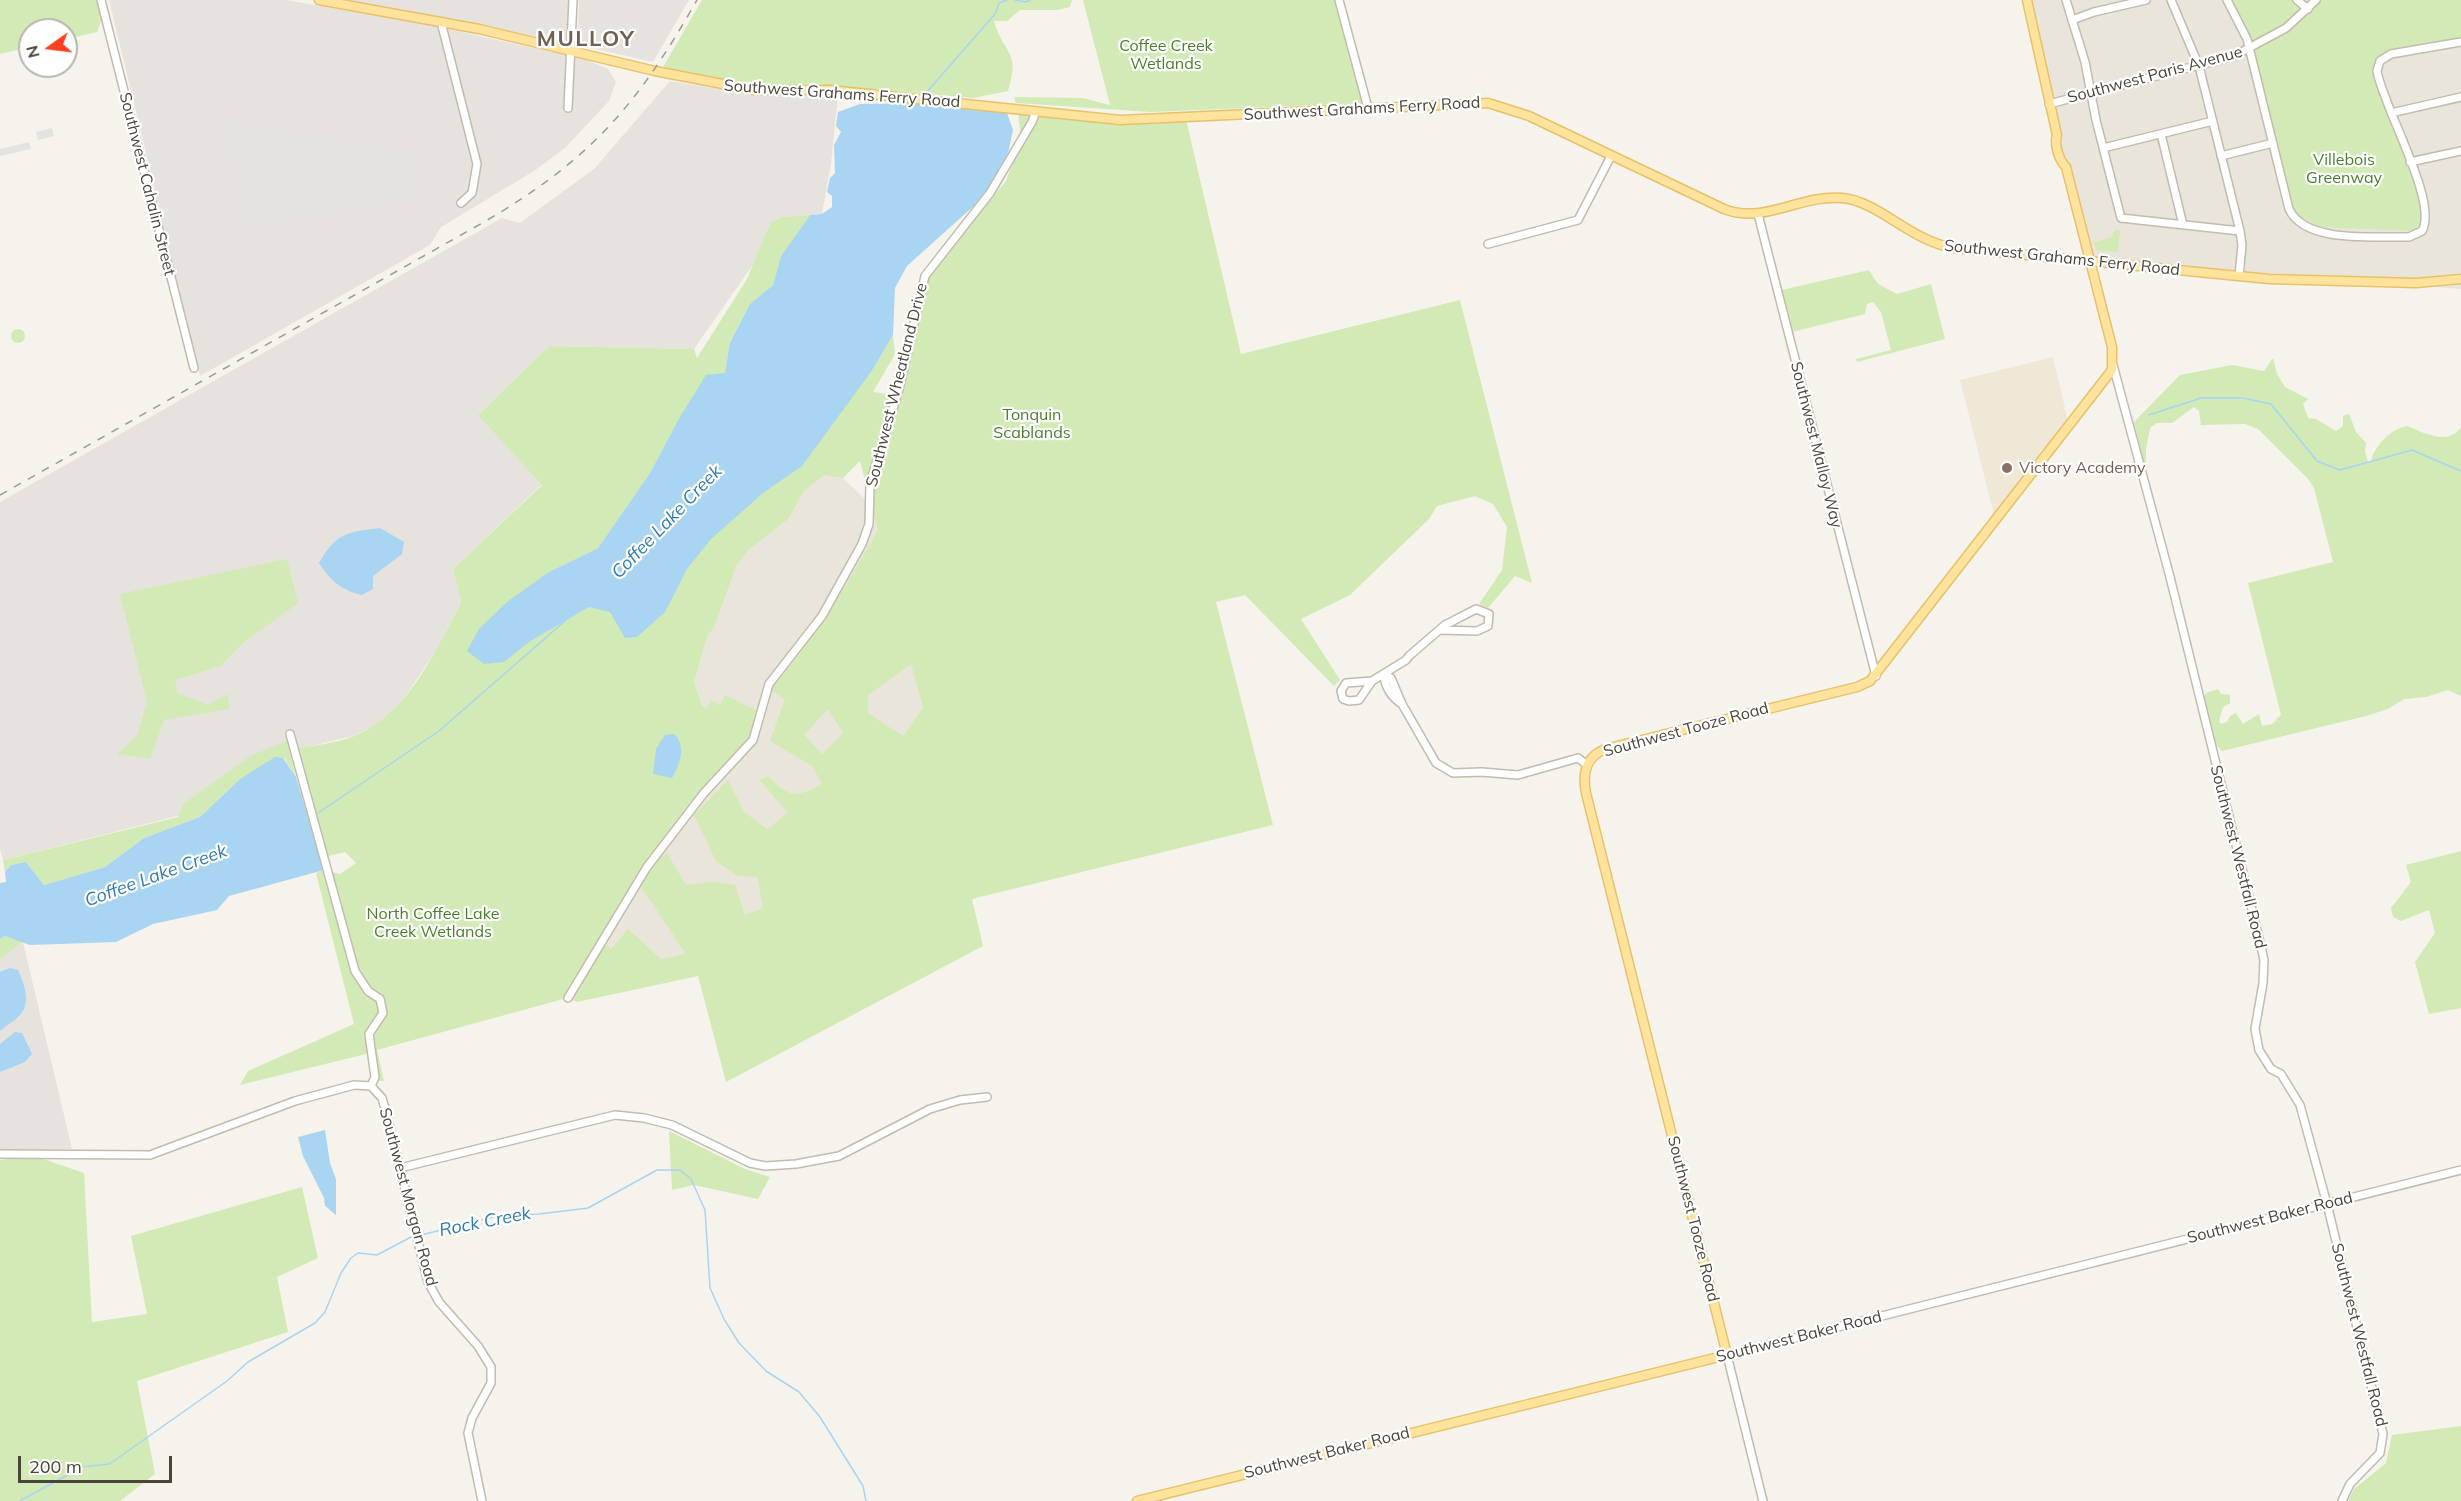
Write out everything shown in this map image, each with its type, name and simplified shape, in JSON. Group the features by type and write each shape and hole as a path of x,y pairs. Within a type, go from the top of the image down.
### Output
{"main road":[{"name":"Southwest Grahams Ferry Road","path":"319,0 441,22 572,50 655,71 748,89 830,90 1092,118 1137,120 1462,102 1495,104 1528,116 1730,212 1758,214 1825,199 1842,198 1860,203 1917,237 1943,247 2239,276 2388,282 2461,277"},
{"path":"2027,0 2061,162 2066,167 2112,347 2114,365"},
{"name":"Southwest Tooze Road","path":"1727,1355 1586,793 1584,777 1587,765 1593,755 1605,749 1857,687 1876,676 2109,375 2114,365"},
{"name":"Southwest Baker Road","path":"1137,1501 1727,1355"}],"street":[{"name":"Southwest Cahalin Street","path":"101,0 194,368"},
{"path":"568,108 573,0"},
{"path":"1339,0 1368,108"},
{"path":"2066,0 2093,93 2103,148 2123,219 2240,231"},
{"path":"2072,20 2094,12 2146,0"},
{"path":"2170,0 2199,66 2213,121 2240,231 2242,245 2239,276"},
{"path":"2227,0 2244,32 2250,50 2293,216 2310,229 2324,234 2409,237 2420,233 2425,226 2426,215 2421,191 2377,71 2382,58 2398,52 2461,42"},
{"path":"2297,0 2308,9"},
{"name":"Southwest Paris Avenue","path":"2049,104 2199,66 2250,50 2286,28 2316,0"},
{"path":"441,22 477,164 472,194 461,203"},
{"path":"2391,113 2461,97"},
{"name":"Southwest Wheatland Drive","path":"568,998 643,872 704,793 753,740 771,681 822,616 862,544 869,524 870,484 899,389 925,276 990,193 1032,122 1036,111"},
{"path":"2103,148 2213,121"},
{"path":"2161,134 2183,225"},
{"path":"2221,156 2273,143"},
{"path":"2410,162 2461,151"},
{"path":"1488,244 1578,220 1611,156"},
{"name":"Southwest Malloy Way","path":"1758,214 1876,676"},
{"name":"Southwest Westfall Road","path":"2114,365 2170,577 2264,960 2263,983 2255,1029 2259,1050 2271,1069 2281,1074 2300,1105 2327,1204 2383,1434 2380,1452 2350,1484 2342,1501"},
{"path":"1372,681 1410,656 1440,630 1472,610 1482,610 1489,614 1488,626 1481,630 1440,630"},
{"path":"1384,674 1391,678 1402,704 1436,763 1453,773 1482,772 1518,775 1578,758 1587,765"},
{"name":"Southwest Morgan Road","path":"290,734 355,971 368,991 380,999 383,1013 369,1034 375,1077 371,1086"},
{"name":"Southwest Morgan Road","path":"0,1155 150,1155 295,1101 354,1085 371,1086 382,1098 428,1282 439,1302 478,1346 491,1367 491,1383 472,1418 468,1433 482,1501"},
{"path":"400,1168 615,1115 644,1118 672,1125 755,1165 796,1164 839,1156 930,1109 960,1100 987,1097"},
{"name":"Southwest Baker Road","path":"1727,1355 2461,1170"},
{"name":"Southwest Tooze Road","path":"1727,1355 1763,1501"}],"shaded area":[{"path":"109,0 286,0 429,25 584,59 608,69 616,82 609,101 565,148 534,171 441,227 430,245 200,376"},
{"path":"347,0 569,0 568,35 565,40 555,41"},
{"path":"579,0 689,0 653,62 583,46 578,39"},
{"path":"2030,0 2461,0 2461,289 2085,261"},
{"path":"670,81 754,95 838,95 831,164 822,214 781,217 770,223 754,263 694,349 549,346 479,414 542,484 453,569 461,601 437,649 411,688 396,708 377,725 353,736 261,758 181,815 3,860 0,849 0,502 502,218 520,223 594,169"},
{"path":"228,124 411,155 403,199 252,224"},
{"path":"52,128 54,136 38,140 36,132"},
{"path":"29,142 31,149 0,156 0,149"},
{"name":"Victory Academy","path":"2053,357 2068,421 1994,515 1960,380"},
{"path":"813,473 843,478 872,506 923,707 753,955 697,969 594,956 640,870 691,801 701,796 720,705 711,700 707,708 702,706 694,682 708,634 741,555"},
{"path":"23,942 72,1149 0,1151 0,959"}],"green space":[{"path":"0,0 98,0 102,19 97,32 78,36 78,18 18,18 18,50 0,54"},
{"path":"702,0 1072,0 1070,7 1057,10 1020,10 1007,21 994,21 1012,60 1012,78 1008,91 973,98 814,84 766,85 766,88 663,67"},
{"name":"Coffee Creek Wetlands","path":"1083,0 1338,0 1365,103 1151,112 1016,103 1014,97 1083,98 1110,105"},
{"path":"2228,0 2293,0 2304,10 2282,28 2252,46"},
{"name":"Villebois Greenway","path":"2320,0 2461,0 2461,38 2387,50 2379,57 2374,69 2415,185 2421,222 2414,231 2319,227 2296,214 2292,207 2253,52 2289,28"},
{"path":"1018,112 1186,120 1241,354 1460,300 1532,583 1515,576 1488,608 1479,604 1502,570 1507,527 1493,504 1475,496 1437,506 1429,519 1350,595 1301,619 1340,680 1334,686 1245,595 1216,602 1273,825 972,899 983,946 726,1082 698,976 577,1002 567,998 377,1050 384,1081 377,1081 370,1053 240,1085 248,1071 354,1024 316,873 324,870 340,874 356,863 345,852 325,857 296,749 354,736 373,726 390,713 405,697 430,660 461,602 453,569 542,485 478,415 549,346 694,349 697,358 747,279 770,223 781,217 810,215 781,256 773,285 750,304 730,341 725,374 677,422 650,473 598,548 549,572 529,642 564,621 873,369 893,335 895,354 873,392 897,395 920,280 1006,181 1021,139","holes":["860,461 878,530 828,613 801,652 770,690 785,699 770,741 812,766 822,784 806,792 793,794 782,789 768,776 760,780 788,813 767,829 744,812 728,780 694,815 716,861 737,876 757,877 763,908 745,915 735,885 712,882 686,885 667,853 638,876 691,801 701,796 756,733 760,712 725,695 720,705 711,700 707,708 702,706 694,682 708,634 713,629 737,564 749,549 788,519 803,492 824,475 843,478","911,664 923,707 903,736 868,713 868,695","828,709 843,733 822,754 804,735","636,879 686,954 661,959 628,929 611,949 603,942"]},
{"path":"2115,229 2120,231 2118,252 2098,251 2093,243 2112,237"},
{"path":"1869,270 1878,284 1897,294 1931,284 1945,339 1857,362 1856,359 1891,350 1881,312 1873,302 1867,304 1865,314 1792,332 1782,290"},
{"path":"18,329 23,331 25,336 23,341 18,343 13,341 11,336 13,331"},
{"path":"2273,358 2277,374 2285,387 2308,399 2303,404 2308,418 2316,419 2336,431 2343,426 2343,416 2349,414 2356,432 2366,443 2365,452 2368,462 2371,461 2376,449 2384,439 2395,430 2407,426 2442,437 2456,433 2461,427 2461,696 2448,690 2426,697 2404,699 2388,709 2366,716 2222,751 2214,743 2202,698 2206,693 2218,689 2221,694 2230,695 2230,703 2223,707 2219,721 2221,724 2227,722 2230,716 2236,713 2243,724 2259,714 2262,726 2272,724 2281,715 2248,583 2333,562 2314,488 2308,479 2258,429 2245,424 2201,425 2199,411 2194,407 2172,423 2157,423 2150,428 2146,449 2146,472 2134,422 2180,375 2232,365 2264,371"},
{"path":"287,559 298,603 243,643 220,666 175,680 177,693 208,705 228,694 229,709 164,720 150,759 117,754 137,736 147,702 120,594"},
{"path":"287,741 296,777 284,758 240,779 200,817 144,838 105,867 44,885 26,862 11,865 5,872 3,860 178,817 182,805 252,755"},
{"path":"2461,851 2461,1008 2429,1014 2415,962 2435,933 2429,910 2401,921 2393,917 2391,908 2411,882 2406,865"},
{"path":"5,936 23,942 0,959 0,939"},
{"path":"669,1131 745,1169 770,1177 758,1199 694,1185 672,1190"},
{"path":"32,1155 84,1173 92,1322 147,1314 131,1236 302,1187 318,1258 277,1277 288,1332 137,1381 155,1474 120,1501 0,1501 0,1160"},
{"path":"2461,1426 2461,1501 2348,1501 2354,1489 2386,1463 2392,1435"}],"water":[{"path":"921,103 1007,113 1013,130 1008,154 986,195 907,266 895,288 893,335 873,369 802,466 763,493 711,539 687,569 665,612 637,637 625,638 610,612 589,607 529,642 504,662 484,664 467,651 479,629 507,602 549,572 598,548 650,473 677,422 706,375 725,373 730,342 750,304 773,285 781,256 810,215 822,214 832,207 832,196 827,192 830,178 835,173 834,145 841,132 836,126 838,112 860,104"},
{"path":"380,528 404,542 402,554 373,576 373,589 362,595 337,584 319,563 331,545 351,533"},
{"path":"674,734 681,750 680,761 675,773 672,778 653,774 656,749 665,735"},
{"path":"275,757 283,758 296,777 324,870 229,896 217,910 153,924 116,942 30,945 5,936 0,939 0,883 6,882 5,872 11,865 26,862 44,885 105,867 144,838 200,817 240,779"},
{"path":"10,968 18,970 26,999 23,1011 0,1031 0,972"},
{"path":"15,1032 22,1033 32,1054 25,1062 0,1072 0,1044"},
{"path":"325,1130 330,1163 336,1179 336,1215 325,1206 324,1198 303,1156 298,1137"}],"waterway":[{"name":"Coffee Lake Creek","path":"925,94 995,14 999,3 1007,0"},
{"path":"1015,0 1026,2 1030,0"},
{"path":"2149,415 2201,398 2243,398 2271,404 2317,461 2340,470 2412,450 2461,471"},
{"name":"Coffee Lake Creek","path":"315,815 439,731 566,620"},
{"name":"Rock Creek","path":"421,1235 501,1215 539,1214 588,1208 657,1170 680,1170 691,1179 705,1210 710,1288 724,1319 739,1343 766,1371 799,1392 820,1417 863,1486 866,1501"},
{"name":"Rock Creek","path":"20,1501 82,1467 109,1464 118,1458 227,1381 248,1362 315,1323 325,1312 341,1273 351,1258 358,1253 377,1255 413,1236"}],"railway":[{"path":"0,495 484,222 554,176 608,128 631,100 653,71 697,0"}],"place":[{"name":"Victory Academy","path":"2007,468"}],"district":[{"name":"MULLOY","path":"586,39"}],"park label":[{"name":"Tonquin Scablands","path":"1032,424"},
{"name":"North Coffee Lake Creek Wetlands","path":"433,923"}]}
